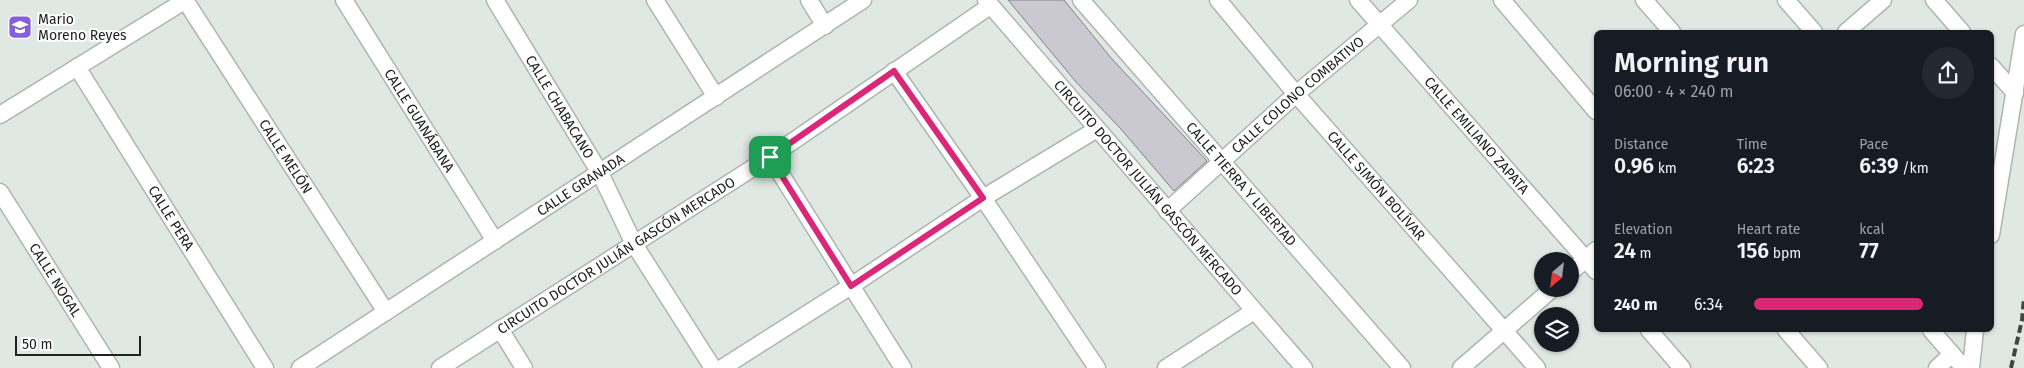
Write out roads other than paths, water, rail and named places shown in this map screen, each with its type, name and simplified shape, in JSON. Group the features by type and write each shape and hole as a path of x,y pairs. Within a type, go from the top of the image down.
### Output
{"street":[{"path":"0,115 186,0"},
{"name":"CALLE MELÓN","path":"186,0 386,312"},
{"name":"CALLE GUANÁBANA","path":"344,0 495,241"},
{"name":"CALLE CHABACANO","path":"495,0 600,173 634,244 712,368"},
{"path":"655,0 716,97"},
{"path":"809,0 826,26"},
{"name":"CALLE TIERRA Y LIBERTAD","path":"1081,0 1402,368"},
{"name":"CALLE SIMÓN BOLÍVAR","path":"1218,0 1296,94 1537,368"},
{"name":"CALLE EMILIANO ZAPATA","path":"1358,0 1593,260"},
{"name":"CALLE COLONO COMBATIVO","path":"1167,211 1296,94 1409,0"},
{"path":"1502,0 1594,109"},
{"path":"1644,0 1670,30"},
{"path":"1786,0 1812,30"},
{"path":"1848,30 1883,0"},
{"path":"1934,0 1960,30"},
{"name":"CALLE GRANADA","path":"300,368 863,1"},
{"name":"CIRCUITO DOCTOR JULIÁN GASCÓN MERCADO","path":"440,368 770,157 988,3 1304,368"},
{"path":"1994,216 2024,34"},
{"name":"CALLE PERA","path":"77,67 265,368"},
{"path":"1994,69 2015,93"},
{"path":"894,71 1098,368"},
{"path":"722,368 851,286 983,198 1097,129"},
{"path":"770,157 903,368"},
{"name":"CALLE NOGAL","path":"0,192 111,368"},
{"path":"1579,268 1593,260"},
{"path":"1461,368 1541,298"},
{"path":"1166,368 1254,311"},
{"path":"500,330 524,368"},
{"path":"1650,332 1682,368"},
{"path":"1788,332 1819,368"},
{"path":"1933,332 1964,368"},
{"path":"1971,368 1975,332"},
{"path":"1937,368 1952,354"}],"railway":[{"path":"2011,368 2022,320 2024,298"}],"place":[{"name":"Mario Moreno Reyes","path":"20,27"}]}
